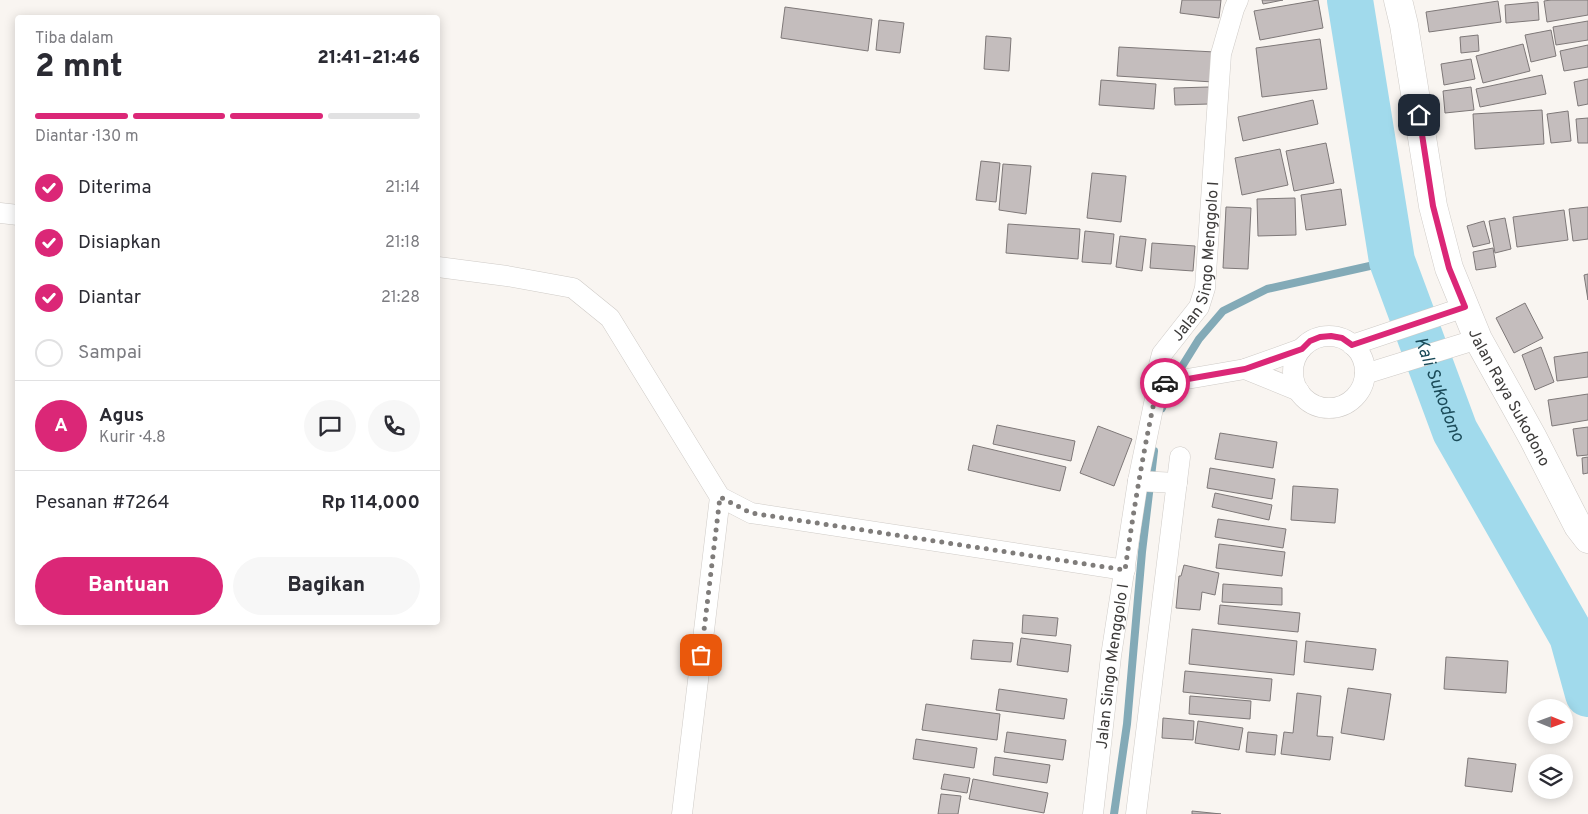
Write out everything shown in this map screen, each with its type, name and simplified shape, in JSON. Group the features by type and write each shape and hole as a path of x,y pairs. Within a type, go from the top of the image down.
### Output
{"main road":[{"name":"Jalan Raya Sukodono","path":"1398,0 1404,25 1433,206 1458,309 1470,341 1532,438 1583,533 1588,558"}],"street":[{"name":"Jalan Singo Menggolo I","path":"1093,814 1111,656 1140,481 1161,384 1158,369 1162,354 1198,307 1205,288 1222,54 1238,0"},
{"path":"0,213 15,215"},
{"path":"440,267 507,276 573,288 610,318 720,497 751,513 1125,570"},
{"path":"1352,345 1458,309"},
{"path":"1331,336 1342,338 1352,345 1360,353 1364,363 1365,374 1362,386 1356,395 1348,402 1337,407 1326,408 1306,400 1294,380 1293,369 1296,358 1302,349 1310,341 1320,337 1331,336"},
{"path":"1365,374 1470,341"},
{"path":"1161,384 1245,369 1302,349"},
{"path":"1245,369 1299,391"},
{"path":"1136,814 1173,483 1180,458"},
{"path":"1140,481 1173,483"},
{"path":"682,814 720,497"}],"building":[{"path":"1182,0 1221,0 1219,18 1180,13"},
{"path":"1262,0 1283,0 1263,4"},
{"path":"1318,0 1323,28 1260,40 1254,11"},
{"path":"1588,0 1588,15 1547,22 1544,1"},
{"path":"1498,1 1501,22 1429,32 1426,12"},
{"path":"1538,2 1539,20 1506,23 1505,5"},
{"path":"785,7 872,19 868,51 781,38"},
{"path":"879,20 904,23 900,53 876,50"},
{"path":"1588,21 1588,40 1556,45 1553,27"},
{"path":"1551,30 1556,56 1531,62 1525,35"},
{"path":"1478,35 1479,51 1461,53 1460,37"},
{"path":"986,36 1011,38 1009,71 984,69"},
{"path":"1320,39 1327,89 1262,97 1256,48"},
{"path":"1523,44 1530,71 1483,83 1476,56"},
{"path":"1588,45 1588,67 1564,71 1560,51"},
{"path":"1119,47 1215,52 1213,82 1117,76"},
{"path":"1471,59 1475,79 1444,85 1441,64"},
{"path":"1542,75 1546,94 1480,107 1476,89"},
{"path":"1588,79 1588,104 1578,106 1574,82"},
{"path":"1101,80 1156,84 1154,109 1099,105"},
{"path":"1209,87 1209,104 1175,105 1174,88"},
{"path":"1471,87 1474,110 1445,113 1443,91"},
{"path":"1313,100 1318,124 1243,141 1238,117"},
{"path":"1542,110 1544,144 1475,149 1473,114"},
{"path":"1568,111 1571,141 1551,143 1547,114"},
{"path":"1588,118 1588,143 1578,143 1576,119"},
{"path":"1326,143 1334,183 1294,191 1286,151"},
{"path":"1280,149 1288,185 1242,195 1235,158"},
{"path":"981,161 1000,163 996,202 976,200"},
{"path":"1003,164 1031,166 1026,214 999,210"},
{"path":"1092,173 1126,176 1121,222 1087,218"},
{"path":"1341,189 1346,225 1306,230 1301,195"},
{"path":"1295,198 1296,235 1258,236 1257,199"},
{"path":"1226,207 1251,208 1248,269 1223,268"},
{"path":"1588,207 1588,239 1573,241 1569,209"},
{"path":"1564,210 1568,240 1517,247 1513,217"},
{"path":"1505,218 1511,249 1495,253 1489,221"},
{"path":"1484,221 1490,243 1473,247 1467,226"},
{"path":"1008,224 1080,229 1078,259 1006,253"},
{"path":"1085,231 1114,234 1111,264 1082,262"},
{"path":"1120,236 1146,239 1142,271 1116,267"},
{"path":"1152,243 1195,246 1193,271 1150,268"},
{"path":"1493,248 1496,267 1476,270 1473,252"},
{"path":"1588,274 1588,300 1584,275"},
{"path":"1525,303 1543,338 1514,353 1496,318"},
{"path":"1541,347 1554,382 1535,390 1522,355"},
{"path":"1588,352 1588,377 1557,381 1554,357"},
{"path":"1588,394 1588,420 1552,426 1548,400"},
{"path":"997,425 1075,441 1071,461 993,444"},
{"path":"1098,426 1132,439 1114,486 1080,473"},
{"path":"1588,427 1588,455 1577,456 1573,429"},
{"path":"1220,433 1277,442 1273,468 1215,459"},
{"path":"973,445 1066,467 1060,491 968,470"},
{"path":"1588,457 1588,473 1583,474 1582,458"},
{"path":"1210,468 1275,479 1272,499 1207,488"},
{"path":"1293,486 1338,489 1335,523 1291,520"},
{"path":"1215,493 1272,505 1269,520 1212,507"},
{"path":"1218,519 1286,529 1283,548 1215,537"},
{"path":"1219,544 1285,552 1282,576 1216,568"},
{"path":"1184,565 1219,573 1215,595 1202,592 1200,610 1176,608 1179,576 1181,576"},
{"path":"1223,584 1282,588 1282,605 1222,602"},
{"path":"1220,605 1300,613 1298,632 1218,624"},
{"path":"1023,615 1058,618 1056,636 1022,633"},
{"path":"1192,629 1297,641 1294,675 1189,664"},
{"path":"1021,638 1071,645 1068,672 1017,665"},
{"path":"973,640 1013,643 1011,662 971,659"},
{"path":"1306,641 1376,649 1373,670 1304,662"},
{"path":"1446,657 1508,661 1506,693 1444,689"},
{"path":"1185,671 1272,679 1270,701 1183,692"},
{"path":"1348,688 1391,694 1384,740 1341,733"},
{"path":"999,689 1067,699 1064,719 996,710"},
{"path":"1297,693 1321,696 1317,736 1333,737 1330,760 1281,754 1284,732 1293,733"},
{"path":"1190,696 1251,701 1250,719 1189,714"},
{"path":"926,704 1000,714 997,740 922,730"},
{"path":"1163,718 1194,721 1193,740 1162,738"},
{"path":"1198,721 1243,728 1239,750 1195,743"},
{"path":"1007,732 1066,740 1063,760 1004,752"},
{"path":"1248,732 1277,735 1275,755 1246,752"},
{"path":"916,739 977,748 974,768 913,759"},
{"path":"995,757 1050,765 1047,783 993,775"},
{"path":"1468,758 1516,764 1512,792 1465,786"},
{"path":"944,774 970,778 967,793 941,789"},
{"path":"973,779 1048,793 1044,813 969,799"},
{"path":"941,794 961,796 958,814 938,814"},
{"path":"1192,811 1221,814 1192,814"}],"waterway":[{"name":"Kali Sukodono","path":"1350,0 1392,261 1455,431 1572,636 1588,694"},
{"path":"1162,408 1171,384 1199,339 1223,311 1267,289 1392,261"},
{"path":"1114,814 1127,724 1142,552 1154,451"}],"way so far":[{"path":"701,655 720,497 751,513 1125,570 1138,481 1151,413 1158,384 1165,383"}],"route":[{"path":"1165,383 1245,369 1302,349 1310,341 1320,337 1342,338 1352,345 1465,307 1449,268 1433,206 1419,115"}]}
